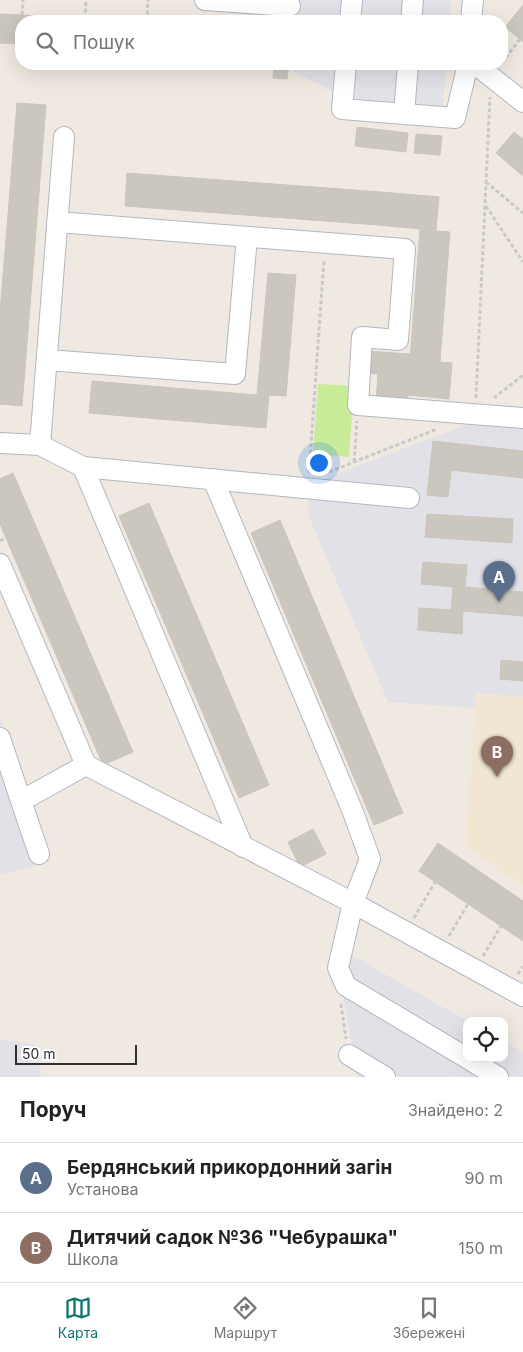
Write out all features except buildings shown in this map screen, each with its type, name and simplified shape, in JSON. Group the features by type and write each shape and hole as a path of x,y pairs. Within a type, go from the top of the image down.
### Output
{"street":[{"path":"205,0 290,9"},
{"path":"351,15 352,0"},
{"path":"412,15 413,0"},
{"path":"472,15 473,0"},
{"path":"345,70 342,109 455,118 467,70"},
{"path":"404,114 408,70"},
{"path":"496,70 523,102"},
{"path":"40,445 64,137"},
{"path":"57,222 405,249 398,340 362,338 358,404 523,418"},
{"path":"46,360 235,374 247,237"},
{"path":"0,443 40,445 83,467 409,498"},
{"path":"83,467 243,847"},
{"path":"213,479 353,812 370,859 353,903 338,968 346,986 463,1056"},
{"path":"0,564 86,765 353,903 523,996"},
{"path":"0,738 39,854"},
{"path":"21,801 86,765"},
{"path":"349,1055 385,1077"},
{"path":"474,1062 498,1077"}],"path":[{"path":"22,15 23,0"},
{"path":"84,15 86,0"},
{"path":"147,15 148,0"},
{"path":"508,54 520,39"},
{"path":"475,414 486,182 496,70"},
{"path":"486,182 523,213"},
{"path":"485,205 523,262"},
{"path":"294,487 308,481 325,243"},
{"path":"475,414 523,375"},
{"path":"354,462 358,404"},
{"path":"327,473 440,428"},
{"path":"0,541 6,538"},
{"path":"406,932 436,882"},
{"path":"440,951 468,904"},
{"path":"475,970 501,926"},
{"path":"340,1000 349,1055"}],"shaded area":[{"path":"300,0 451,0 450,15 299,15"},
{"path":"294,70 446,70 443,106 347,98 294,72"},
{"path":"476,421 523,425 523,697 476,693 475,708 388,702 308,515 310,484"},
{"path":"476,693 523,697 523,886 466,846"},
{"path":"0,717 50,862 0,875"},
{"path":"346,952 463,1019 463,1062 508,1062 508,1044 523,1052 523,1077 357,1077 341,982"},
{"path":"0,1039 37,1045 41,1077 0,1077"}],"green space":[{"path":"318,384 354,386 349,457 313,454"}],"place":[{"name":"Бердянський прикордонний загін","path":"499,602"},
{"name":"Дитячий садок №36 \"Чебурашка\"","path":"497,777"}]}
